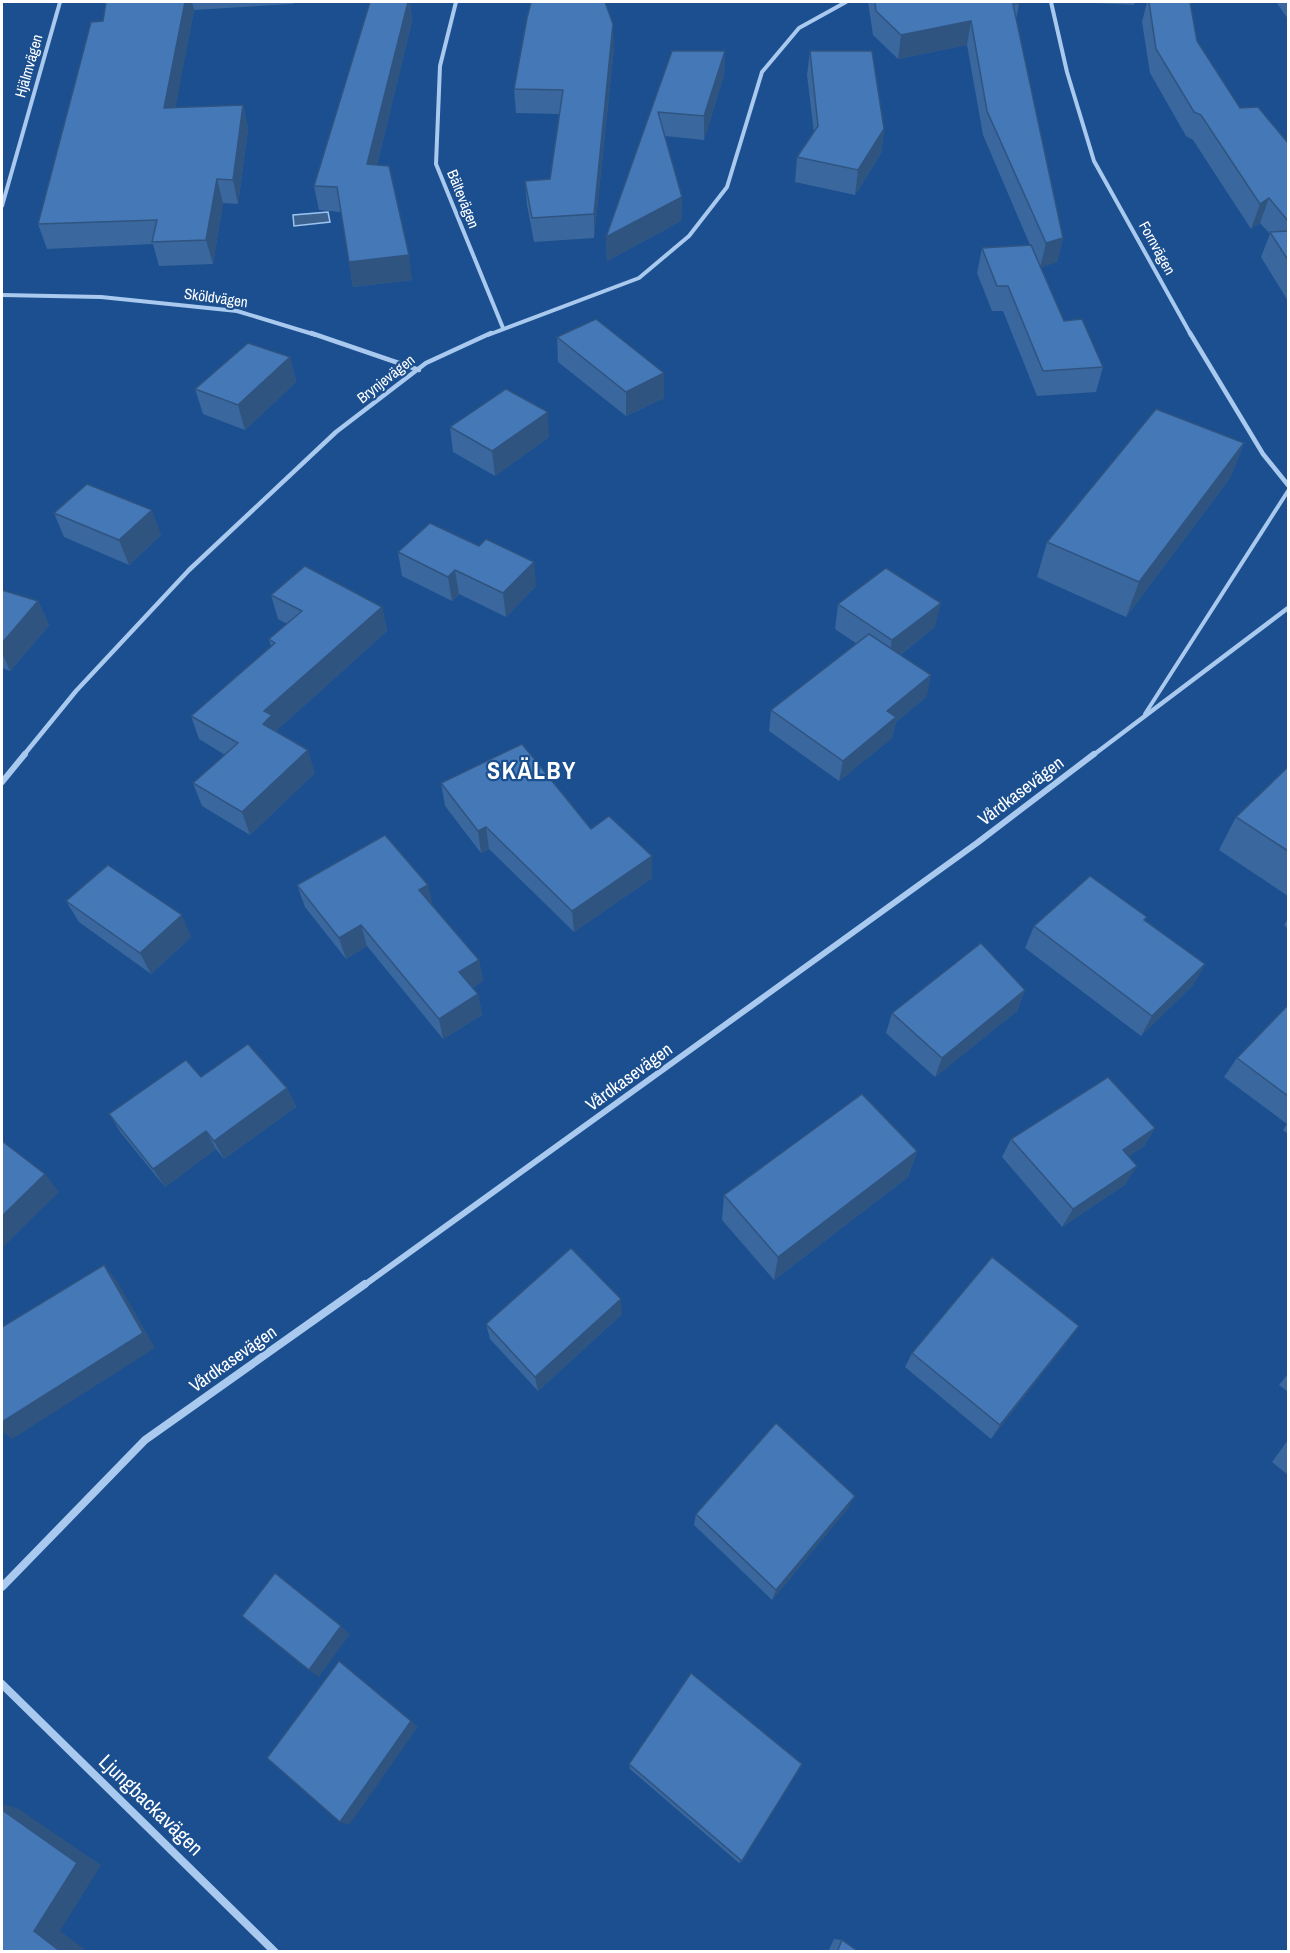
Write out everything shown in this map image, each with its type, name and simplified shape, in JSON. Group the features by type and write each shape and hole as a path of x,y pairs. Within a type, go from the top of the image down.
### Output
{"street":[{"name":"Hjälmvägen","path":"2,206 60,2"},
{"name":"Bältevägen","path":"456,2 440,66 436,164 503,328"},
{"name":"Brynjevägen","path":"2,782 76,690 189,570 336,432 426,363 503,328 639,278 689,236 727,187 762,72 799,28 846,2"},
{"name":"Fornvägen","path":"1051,2 1067,72 1095,161 1199,349 1263,454 1288,484"},
{"name":"Sköldvägen","path":"2,295 100,297 237,311 356,347 419,370"},
{"name":"Vårdkasevägen","path":"2,1587 145,1440 532,1166 977,843 1288,608"},
{"name":"Ljungbackavägen","path":"2,1684 275,1952"}],"lane":[{"path":"1145,714 1288,491"}],"water":[{"path":"328,212 330,222 294,226 293,215"}],"building":[{"path":"106,2 185,2 164,108 243,105 233,180 217,179 206,240 152,242 157,220 38,224 91,22 103,21"},
{"path":"370,2 408,2 367,164 389,166 409,255 349,262 337,187 314,186"},
{"path":"531,2 605,2 613,24 594,214 532,218 525,181 550,179 563,90 514,89"},
{"path":"875,2 1018,2 1019,4 1013,4 1063,238 1046,243 987,111 971,21 901,35 876,11"},
{"path":"1149,2 1190,2 1197,41 1240,108 1258,107 1288,143 1288,221 1269,198 1260,204 1201,115 1194,112 1156,49"},
{"path":"672,51 725,51 704,116 658,112 682,197 606,237"},
{"path":"810,51 872,51 884,129 858,170 797,157 818,126"},
{"path":"1288,231 1288,260 1270,232"},
{"path":"1031,245 1064,321 1082,319 1103,367 1043,371 1008,286 997,286 982,248"},
{"path":"596,319 664,373 626,392 557,337"},
{"path":"248,343 290,357 238,405 195,389"},
{"path":"506,389 548,412 492,451 450,427"},
{"path":"1156,409 1244,443 1139,582 1047,542"},
{"path":"87,484 152,510 119,540 54,513"},
{"path":"430,523 479,546 486,539 534,562 503,593 455,570 448,577 398,552"},
{"path":"305,566 382,607 264,711 272,715 263,724 308,750 242,812 193,783 238,743 191,716 275,643 269,639 302,611 271,595"},
{"path":"886,568 941,603 892,640 838,604"},
{"path":"2,590 38,601 2,643"},
{"path":"869,634 931,675 887,711 896,717 843,761 771,710"},
{"path":"522,744 591,829 609,816 652,856 572,911 486,827 478,831 441,783"},
{"path":"1288,767 1288,851 1236,817"},
{"path":"385,835 428,885 419,890 479,960 459,972 478,994 439,1019 361,925 339,938 297,885"},
{"path":"108,865 182,915 140,953 66,901"},
{"path":"1090,876 1147,917 1144,920 1205,964 1152,1016 1034,926"},
{"path":"981,943 1025,990 942,1058 892,1013"},
{"path":"1288,1005 1288,1096 1237,1058"},
{"path":"248,1044 287,1088 214,1141 206,1131 153,1169 109,1114 186,1060 201,1077"},
{"path":"1108,1077 1155,1128 1123,1150 1137,1166 1073,1209 1011,1139"},
{"path":"862,1094 917,1151 778,1257 724,1195"},
{"path":"2,1141 45,1174 2,1216"},
{"path":"571,1248 621,1299 535,1377 486,1324"},
{"path":"992,1257 1079,1326 1000,1425 912,1353"},
{"path":"104,1265 143,1333 2,1422 2,1327"},
{"path":"776,1423 855,1496 776,1590 696,1514"},
{"path":"275,1573 341,1626 309,1670 242,1616"},
{"path":"339,1661 411,1721 340,1822 267,1758"},
{"path":"691,1673 802,1764 742,1861 629,1764"},
{"path":"2,1810 77,1863 34,1931 61,1952 2,1952"},
{"path":"842,1940 859,1952 837,1952"}],"district":[{"name":"SKÄLBY","path":"532,771"}]}
